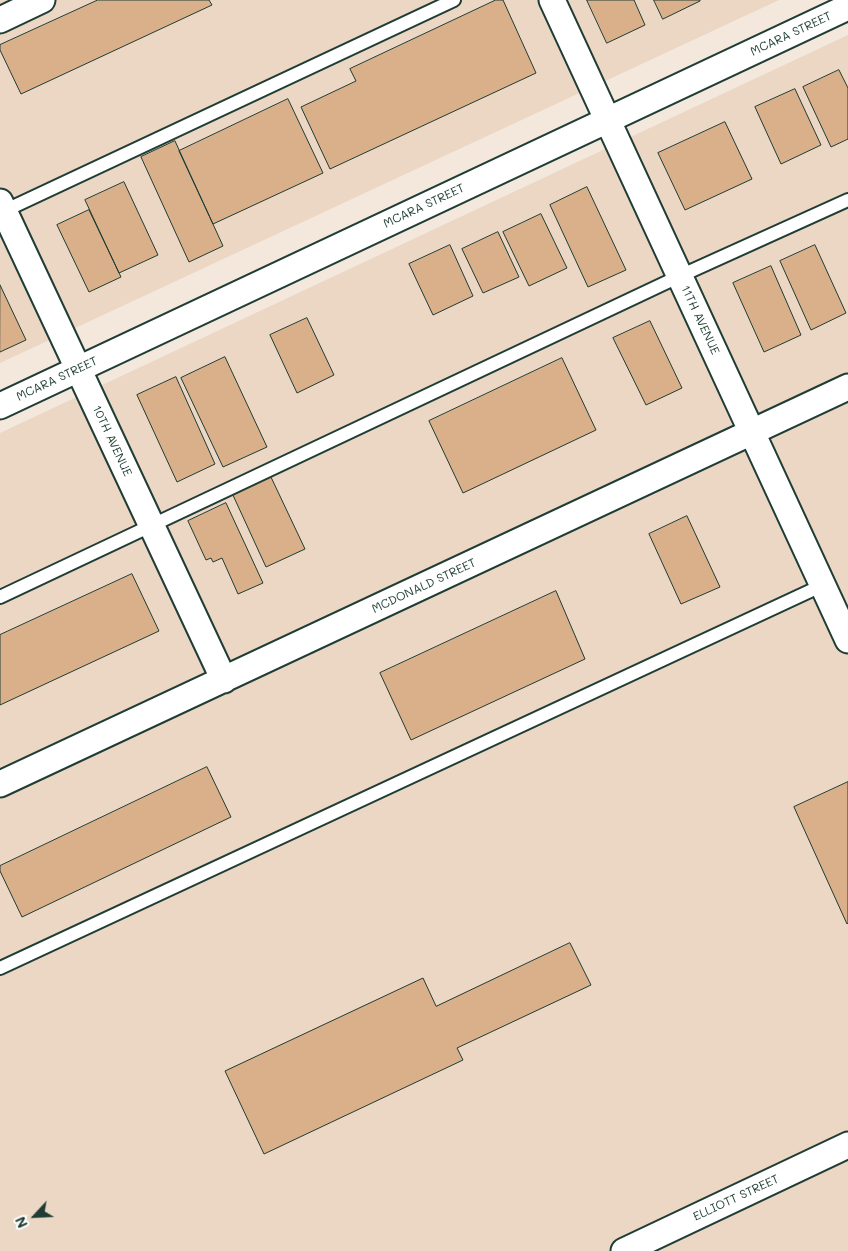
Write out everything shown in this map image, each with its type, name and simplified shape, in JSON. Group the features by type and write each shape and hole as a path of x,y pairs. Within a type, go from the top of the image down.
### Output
{"street":[{"path":"0,20 42,0"},
{"name":"11TH AVENUE","path":"552,0 848,640"},
{"name":"MCARA STREET","path":"0,406 848,7"},
{"name":"10TH AVENUE","path":"2,206 224,680"},
{"name":"MCDONALD STREET","path":"0,784 848,387"},
{"name":"ELLIOTT STREET","path":"624,1251 848,1145"}],"lane":[{"path":"2,206 454,0"},
{"path":"0,597 680,276 848,200"},
{"path":"0,968 823,585"}],"shaded area":[{"path":"0,0 779,0 0,363"},
{"path":"848,35 848,1251 0,1251 0,433"}],"building":[{"path":"98,0 209,0 212,5 21,94 0,50 0,45"},
{"path":"496,0 503,0 536,73 330,169 301,107 356,81 350,69"},
{"path":"587,0 634,0 645,25 607,43"},
{"path":"654,0 700,0 700,1 663,19"},
{"path":"839,70 848,88 848,139 831,147 803,87"},
{"path":"795,89 821,145 781,164 755,107"},
{"path":"288,99 323,173 213,224 179,151"},
{"path":"725,122 752,179 685,210 658,153"},
{"path":"175,141 223,246 189,262 141,157"},
{"path":"124,182 158,255 119,273 85,200"},
{"path":"587,187 626,270 588,287 550,205"},
{"path":"89,210 121,277 89,292 57,225"},
{"path":"541,214 567,268 529,286 503,232"},
{"path":"498,232 519,277 483,293 462,249"},
{"path":"450,245 473,296 433,315 409,264"},
{"path":"815,245 846,313 811,330 780,261"},
{"path":"771,266 801,335 764,352 733,283"},
{"path":"0,285 26,340 0,352"},
{"path":"307,318 334,375 297,393 270,335"},
{"path":"650,321 682,388 646,405 613,338"},
{"path":"225,357 267,447 223,467 181,378"},
{"path":"562,358 596,430 463,493 429,421"},
{"path":"176,377 215,464 177,482 137,395"},
{"path":"270,475 305,549 266,567 232,493"},
{"path":"226,503 263,583 238,594 222,558 213,562 211,558 206,560 188,521"},
{"path":"687,516 720,587 681,604 649,534"},
{"path":"132,574 159,631 0,705 0,635"},
{"path":"556,591 585,659 411,740 380,673"},
{"path":"207,767 231,817 22,917 0,871 0,866"},
{"path":"848,782 848,923 847,924 794,807"},
{"path":"570,943 591,985 457,1048 463,1060 264,1154 225,1071 423,978 436,1006"}]}
